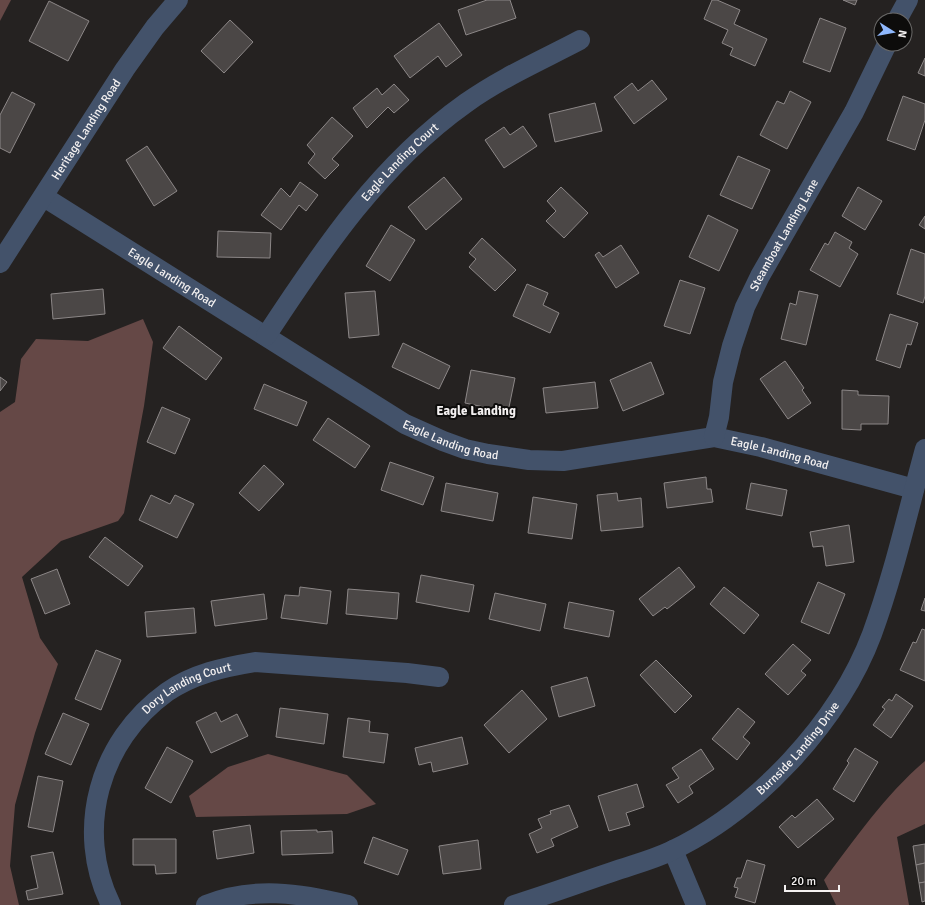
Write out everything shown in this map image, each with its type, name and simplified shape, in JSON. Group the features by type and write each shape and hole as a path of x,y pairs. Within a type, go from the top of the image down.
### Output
{"street":[{"name":"Heritage Landing Road","path":"0,263 44,197 125,69 155,27 178,0"},
{"path":"902,12 908,0"},
{"name":"Eagle Landing Court","path":"266,336 360,202 389,168 415,143 467,102 489,88 580,40"},
{"name":"Steamboat Landing Lane","path":"714,437 719,417 723,382 732,346 745,307 760,276 854,112 883,52"},
{"name":"Eagle Landing Road","path":"44,197 405,424 443,441 484,453 529,460 563,461 714,437 761,447 914,489"},
{"name":"Burnside Landing Drive","path":"514,905 673,850 709,829 755,795 801,750 830,713 858,664 871,635 887,590 925,449"},
{"name":"Dory Landing Court","path":"111,905 102,887 94,857 93,838 96,803 106,770 125,736 143,714 167,692 209,672 230,666 255,662 407,672 438,677"},
{"path":"673,850 696,905"},
{"path":"206,905 230,898 255,894 282,893 304,895 348,905"}],"shaded area":[{"path":"0,0 11,0 0,21"},
{"path":"143,319 153,342 144,406 124,513 118,521 61,541 22,577 40,638 58,664 35,733 15,805 10,866 19,905 0,905 0,412 15,402 21,359 36,339 88,341"},
{"path":"268,754 347,775 376,804 347,814 196,817 189,796 228,767"},
{"path":"925,761 925,824 897,837 909,905 836,905 824,880 884,802"}],"building":[{"path":"487,0 510,0 516,18 466,35 458,10"},
{"path":"712,0 717,0 740,10 734,24 767,39 755,66 730,55 733,48 722,43 728,30 704,19"},
{"path":"843,0 857,0 855,5"},
{"path":"49,1 89,21 68,61 29,41"},
{"path":"820,18 846,28 830,72 803,62"},
{"path":"230,20 253,42 224,73 201,51"},
{"path":"439,23 462,55 446,67 438,56 410,78 394,56"},
{"path":"925,58 925,76 918,73"},
{"path":"652,80 667,99 634,124 614,97 632,83 638,91"},
{"path":"394,84 409,100 394,113 388,107 367,128 353,108 377,88 382,95"},
{"path":"790,91 811,102 787,149 760,135 777,101 784,104"},
{"path":"12,92 35,104 10,153 0,148 0,115"},
{"path":"903,96 925,104 925,120 915,150 887,140"},
{"path":"595,103 602,131 555,142 549,114"},
{"path":"332,117 353,136 332,159 339,165 325,179 308,163 315,154 307,145"},
{"path":"523,126 537,146 504,168 485,140 504,127 510,135"},
{"path":"147,146 177,191 154,206 126,160"},
{"path":"738,156 770,170 752,209 720,195"},
{"path":"444,177 462,199 426,230 408,207"},
{"path":"300,182 318,195 306,211 299,205 281,230 261,215 281,188 290,197"},
{"path":"561,187 588,213 564,238 546,221 556,211 547,201"},
{"path":"858,187 882,201 865,230 842,216"},
{"path":"708,215 738,230 719,271 689,257"},
{"path":"925,216 925,229 919,225"},
{"path":"391,225 415,240 390,281 366,266"},
{"path":"218,231 271,233 270,258 217,257"},
{"path":"835,232 852,242 849,248 858,254 840,287 810,270 825,243 828,245"},
{"path":"482,238 516,270 495,291 469,267 476,259 469,253"},
{"path":"621,245 639,273 616,288 595,255 599,252 603,257"},
{"path":"911,249 925,254 925,296 923,303 897,294"},
{"path":"680,280 705,288 690,334 664,326"},
{"path":"527,284 548,293 543,305 559,313 550,333 513,316"},
{"path":"103,289 105,314 53,319 51,294"},
{"path":"375,291 379,335 349,338 345,293"},
{"path":"799,291 818,295 806,345 781,339 790,303 796,305"},
{"path":"890,314 918,323 911,345 907,344 900,368 876,360"},
{"path":"179,326 222,358 206,380 163,348"},
{"path":"403,343 450,366 439,389 392,367"},
{"path":"785,361 804,388 802,390 811,403 788,419 760,379"},
{"path":"651,362 664,394 623,411 610,380"},
{"path":"471,370 515,378 508,412 465,403"},
{"path":"0,377 7,382 0,391"},
{"path":"595,382 598,408 546,413 543,388"},
{"path":"264,384 307,402 297,426 254,409"},
{"path":"842,390 858,391 858,395 889,396 888,424 861,424 861,430 842,429"},
{"path":"162,407 190,419 175,454 147,442"},
{"path":"328,418 370,446 355,468 313,440"},
{"path":"390,462 434,477 423,505 381,490"},
{"path":"264,465 284,484 259,511 239,493"},
{"path":"706,477 707,489 711,489 713,502 667,508 664,483"},
{"path":"446,483 498,493 493,521 441,511"},
{"path":"751,483 787,490 782,516 746,509"},
{"path":"617,493 618,501 641,498 643,527 601,531 597,495"},
{"path":"151,495 170,504 175,495 194,504 177,538 139,520"},
{"path":"533,497 577,504 572,539 528,533"},
{"path":"849,525 854,562 826,566 823,546 813,547 810,532"},
{"path":"105,537 143,566 128,586 89,557"},
{"path":"679,567 695,587 667,609 665,607 653,616 639,599"},
{"path":"57,569 70,604 45,614 31,579"},
{"path":"421,575 474,585 469,612 416,602"},
{"path":"818,582 845,594 829,634 801,622"},
{"path":"300,587 331,591 327,624 281,618 285,595 299,596"},
{"path":"724,587 759,615 744,634 710,604"},
{"path":"348,589 399,593 397,619 346,614"},
{"path":"495,593 546,604 540,631 489,619"},
{"path":"264,594 267,619 215,626 211,601"},
{"path":"925,598 925,611 921,610"},
{"path":"569,602 614,611 609,637 564,628"},
{"path":"194,608 196,633 147,637 145,612"},
{"path":"922,629 925,630 925,681 900,670 913,642 916,643"},
{"path":"793,644 811,660 801,671 806,675 788,695 765,674"},
{"path":"96,650 121,660 101,710 75,699"},
{"path":"656,660 692,696 675,713 640,675"},
{"path":"587,677 595,706 559,717 551,687"},
{"path":"522,690 547,719 509,753 484,725"},
{"path":"896,694 913,706 891,738 873,725 885,709 882,707 889,699 892,701"},
{"path":"280,708 328,714 324,744 276,737"},
{"path":"738,708 755,722 743,737 750,743 737,760 712,739"},
{"path":"216,712 221,722 237,714 248,736 211,753 196,722"},
{"path":"63,713 89,724 71,765 45,754"},
{"path":"348,718 370,721 369,732 388,734 384,763 343,757"},
{"path":"462,737 468,764 433,772 431,762 419,765 415,748"},
{"path":"167,747 193,761 171,803 145,788"},
{"path":"855,748 878,762 854,802 833,789 849,763 847,761"},
{"path":"701,749 714,769 689,786 693,793 678,803 666,785 679,778 672,768"},
{"path":"38,776 63,781 53,832 28,827"},
{"path":"637,784 644,807 626,813 630,825 609,831 598,796"},
{"path":"817,799 834,819 798,848 779,827 792,815 795,818"},
{"path":"569,805 578,827 551,839 554,846 537,853 529,834 542,828 538,819 551,814 550,811"},
{"path":"250,825 254,853 217,859 213,831"},
{"path":"317,830 317,832 332,831 333,853 282,855 281,831"},
{"path":"373,837 408,850 398,875 364,863"},
{"path":"133,839 176,839 176,873 156,874 155,865 133,865"},
{"path":"478,840 481,869 443,874 439,846"},
{"path":"925,844 925,863 916,865 913,846"},
{"path":"53,852 63,894 28,900 26,891 38,888 31,856"},
{"path":"747,860 765,865 755,903 735,897 738,888 734,887 737,878 741,878"},
{"path":"925,863 925,882 919,883 916,865"},
{"path":"925,882 925,901 922,902 919,883"}],"district":[{"name":"Eagle Landing","path":"476,410"}]}
